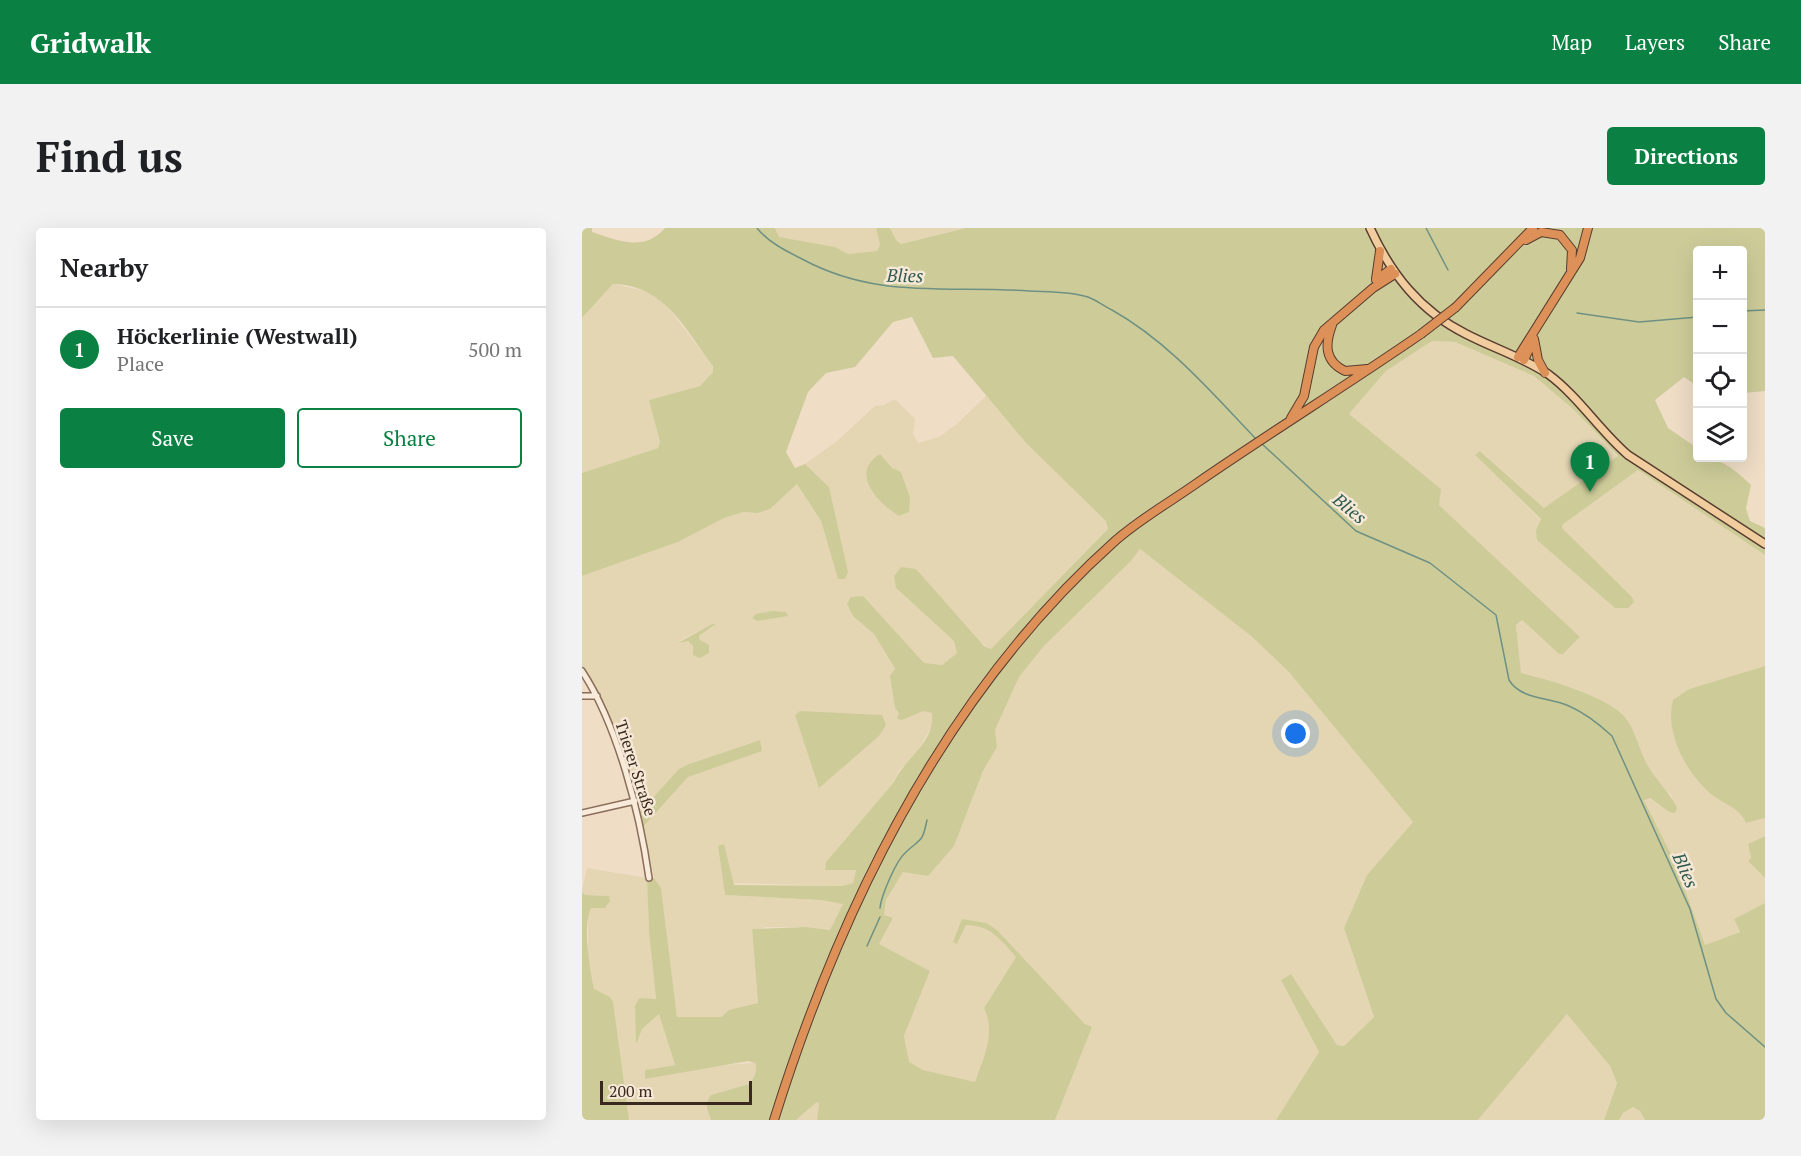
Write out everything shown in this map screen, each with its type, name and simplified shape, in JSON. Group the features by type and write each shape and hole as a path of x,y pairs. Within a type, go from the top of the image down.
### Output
{"highway":[{"path":"774,1120 804,1031 849,924 910,798 940,747 972,701 1038,619 1117,539 1286,423 1372,368 1456,307 1520,244 1533,228"},
{"path":"1521,359 1586,243 1588,228"},
{"path":"1520,244 1541,232 1560,235 1572,250 1570,272"},
{"path":"1372,288 1376,279 1380,251"},
{"path":"1376,279 1393,271"},
{"path":"1286,423 1304,396 1314,347 1324,330 1393,271"},
{"path":"1332,325 1327,352 1337,367 1355,371 1372,368"},
{"path":"1535,336 1538,360 1545,373"}],"main road":[{"path":"1370,228 1380,251 1393,271 1416,298 1439,319 1545,373 1572,394 1610,440 1628,455 1765,544"}],"street":[{"name":"Trierer Straße","path":"582,671 597,696 635,801 649,878"},
{"path":"582,696 597,696"},
{"path":"582,813 635,801"}],"shaded area":[{"path":"582,228 592,228 592,232 612,239 640,242 649,240 665,228 775,228 779,237 835,247 848,254 877,251 880,245 876,228 890,228 896,240 901,244 966,228 1765,228 1765,391 1747,393 1747,246 1693,246 1693,383 1684,377 1655,400 1668,428 1693,445 1693,462 1721,462 1751,485 1746,508 1750,521 1765,528 1765,555 1638,470 1562,525 1562,528 1632,597 1634,602 1628,608 1615,608 1537,540 1536,530 1541,519 1475,455 1480,451 1544,508 1618,456 1573,409 1534,376 1455,342 1432,341 1386,371 1349,414 1441,489 1439,505 1580,637 1563,654 1559,654 1522,620 1516,625 1521,673 1590,695 1624,716 1648,766 1677,808 1675,813 1669,812 1650,798 1644,800 1675,862 1705,945 1740,932 1734,919 1765,903 1765,1120 1645,1120 1640,1111 1633,1107 1623,1113 1619,1120 1604,1120 1617,1083 1610,1066 1567,1014 1478,1120 1276,1120 1319,1052 1281,980 1291,974 1337,1045 1344,1046 1374,1017 1344,928 1367,875 1413,822 1288,671 1251,636 1140,549 1131,561 1044,646 1019,677 995,730 997,747 983,771 954,846 928,876 903,872 886,900 884,915 893,918 879,944 930,971 904,1036 909,1062 923,1070 975,1082 989,1036 984,1008 1016,957 994,935 974,926 966,925 957,944 953,942 962,919 986,923 997,930 1085,1024 1092,1027 1055,1120 817,1120 819,1104 817,1102 796,1120 711,1120 707,1104 711,1095 749,1084 755,1074 755,1063 748,1061 645,1079 645,1070 675,1065 659,1014 642,1029 637,1043 636,1041 635,1006 639,998 656,999 649,932 647,878 654,878 661,888 677,1017 721,1017 729,1010 758,1003 752,929 806,927 830,930 843,904 821,900 725,895 718,846 724,844 734,885 842,886 853,883 856,870 825,870 826,862 894,782 929,733 932,713 923,711 902,720 897,719 899,713 895,708 890,676 895,669 874,634 853,616 847,604 851,597 863,596 924,663 942,665 957,653 954,641 896,588 894,576 901,567 916,569 984,646 991,649 1108,529 1106,521 1027,444 953,356 933,358 912,317 893,322 855,367 826,373 808,392 786,452 795,468 805,464 829,487 848,572 845,579 838,579 821,521 797,484 770,509 758,513 743,512 724,518 678,542 582,576 582,473 658,448 660,442 649,400 700,386 713,372 713,366 672,312 647,292 631,286 613,284 582,318"},
{"path":"775,228 876,228 880,245 877,251 848,254 835,247 778,237"},
{"path":"890,228 966,228 901,244 896,240"},
{"path":"613,284 650,292 663,301 713,366 713,372 700,386 650,400 660,442 658,448 582,473 582,318"},
{"path":"1432,341 1455,342 1534,376 1573,409 1618,457 1544,508 1481,451 1475,455 1541,520 1562,528 1562,525 1638,470 1765,555 1765,666 1689,689 1716,797 1736,808 1746,823 1765,818 1765,836 1748,844 1751,859 1748,861 1765,878 1765,903 1734,919 1740,932 1705,945 1675,862 1644,799 1649,798 1669,812 1672,796 1653,776 1642,757 1631,727 1536,676 1521,673 1516,625 1522,620 1559,654 1563,654 1580,637 1439,505 1438,501 1349,414 1386,371"},
{"path":"987,395 1027,444 1107,521 1108,530 991,649 896,588 954,641 957,653 942,665 924,664 915,655 853,615 874,634 895,670 902,720 923,710 932,712 933,723 916,755 898,771 894,782 826,862 825,870 856,869 853,883 842,886 736,883 733,885 724,845 718,846 725,895 843,903 830,930 806,927 766,927 752,930 758,1004 729,1010 721,1017 677,1017 661,888 654,878 643,827 688,777 756,741 689,764 679,770 640,812 622,752 599,694 582,667 582,576 678,542 724,518 743,512 758,513 770,509 797,484 821,521 838,579 829,487 805,464 837,441 875,406 884,405 893,400 897,401 915,419 913,434 918,443 939,437 957,424","holes":["712,624 714,626 699,636 700,640 693,646 688,641 679,641"]},
{"path":"880,454 892,468 901,472 910,498 909,512 899,516 876,496 867,479 867,470 871,462"},
{"path":"1140,549 1251,636 1288,671 1413,822 1367,875 1344,928 1374,1017 1344,1046 1337,1045 1291,974 1281,980 1319,1052 1276,1120 1055,1120 1091,1027 1085,1024 997,930 962,919 958,944 965,925 977,925 998,937 1016,957 984,1008 989,1019 991,1037 975,1082 923,1070 908,1062 904,1036 930,971 879,944 893,918 884,916 886,900 903,872 954,846 983,771 997,747 995,730 1019,677 1044,646 1131,561"},
{"path":"773,611 786,612 788,616 757,621 752,618 756,614"},
{"path":"716,624 699,636 700,640 709,645 709,653 700,658 693,655 693,646 688,641 678,643"},
{"path":"1765,666 1765,818 1746,823 1737,811 1705,788 1687,766 1675,740 1671,713 1673,700 1689,689"},
{"path":"800,711 882,715 886,725 879,736 819,788 795,715"},
{"path":"760,740 762,751 688,777 643,827 640,812 679,769"},
{"path":"1765,836 1765,878 1748,861 1751,858 1748,844"},
{"path":"587,868 647,878 649,932 656,1000 638,998 638,1042 642,1029 659,1013 675,1065 645,1070 755,1063 757,1066 753,1080 749,1084 711,1095 706,1108 711,1120 629,1120 610,997 594,990 588,956 588,914 591,908 609,896 585,895 582,891"},
{"path":"582,892 585,895 609,896 610,901 605,908 591,908 587,926 588,948 594,989 610,997 613,1002 629,1120 582,1120"},
{"path":"1567,1014 1610,1066 1617,1083 1604,1120 1478,1120"},
{"path":"817,1102 819,1104 817,1120 796,1120"},
{"path":"1633,1107 1640,1111 1645,1120 1619,1120 1623,1113"}],"waterway":[{"name":"Blies","path":"757,228 772,242 790,253 830,272 886,286 1058,292 1091,298 1133,323 1171,353 1257,440"},
{"path":"1426,228 1448,270"},
{"path":"1747,311 1765,310"},
{"path":"1577,313 1639,322 1693,317"},
{"name":"Blies","path":"1261,443 1356,531 1430,563 1496,615 1509,680 1514,686 1528,695 1575,709 1592,719 1612,736 1690,909 1716,999 1726,1013 1765,1047"},
{"path":"880,908 893,871 901,857 920,840 927,820"},
{"path":"867,946 880,917"}],"place":[{"name":"Höckerlinie (Westwall)","path":"1590,492"}]}
